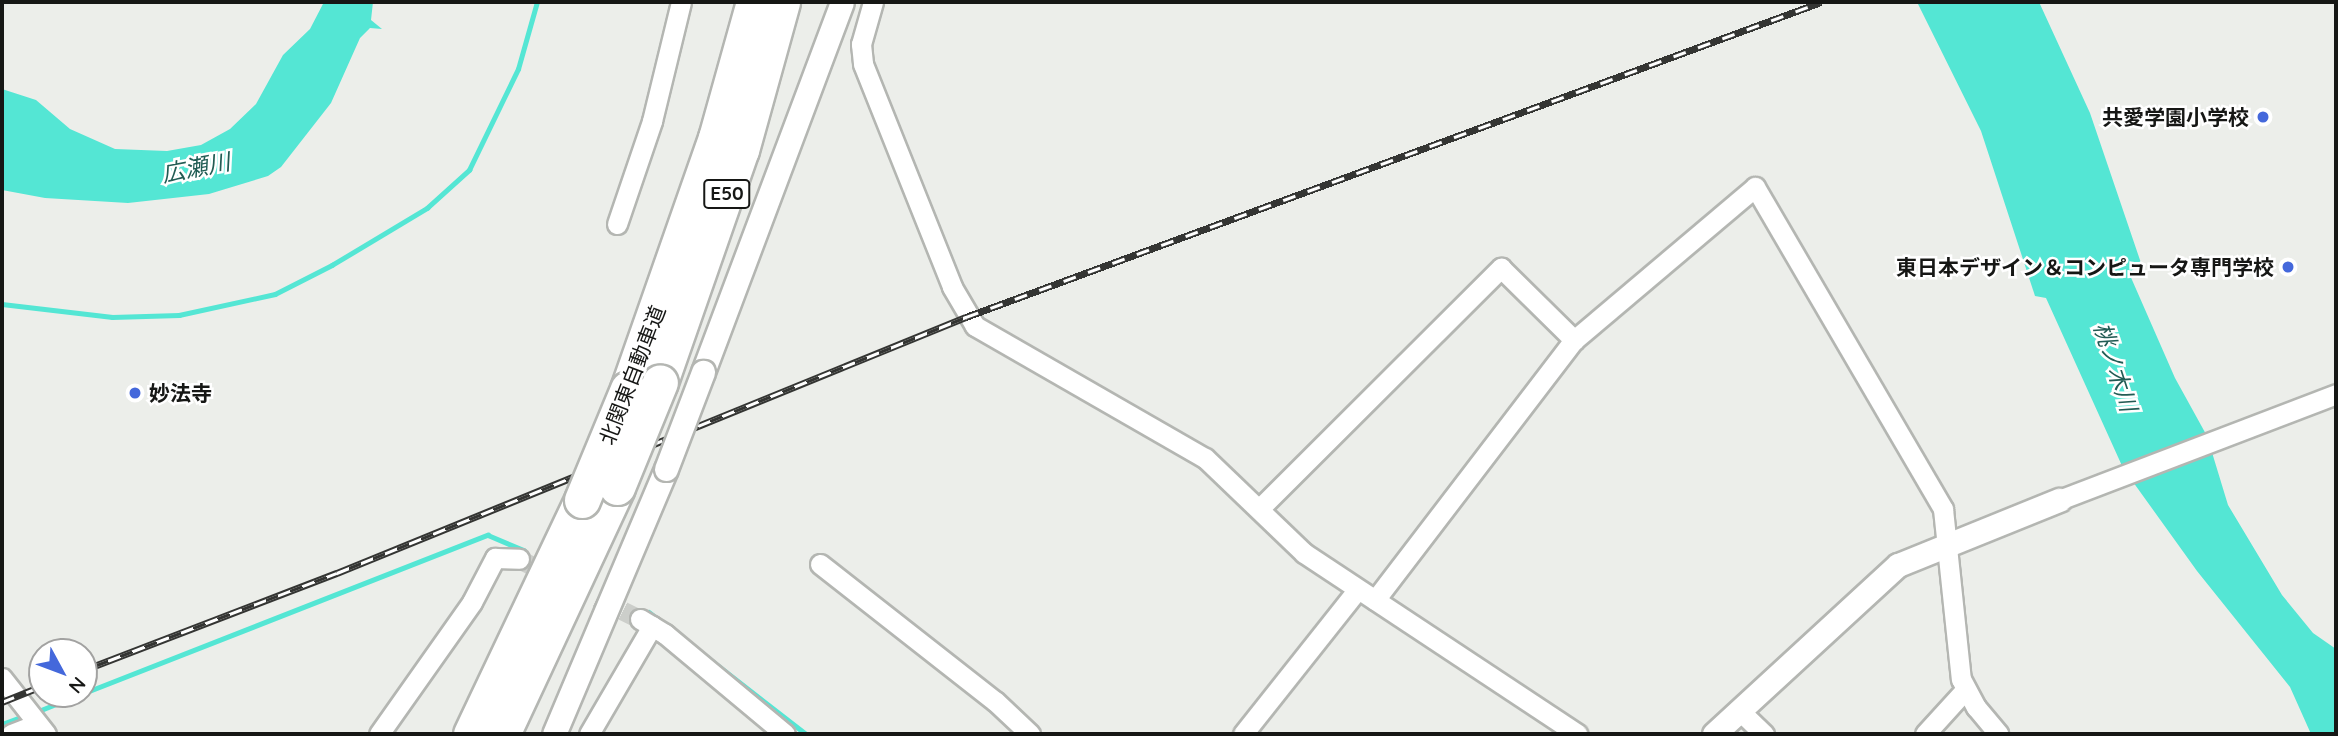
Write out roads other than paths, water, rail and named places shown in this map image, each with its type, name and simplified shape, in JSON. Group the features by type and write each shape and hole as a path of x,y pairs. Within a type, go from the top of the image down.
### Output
{"highway":[{"path":"716,138 742,2"},
{"name":"北関東自動車道","path":"502,734 617,487 754,2"},
{"name":"北関東自動車道","path":"471,734 582,500 644,385 741,150 782,2"}],"street":[{"path":"617,224 652,121 681,2"},
{"path":"554,734 666,469 842,2"},
{"path":"873,2 862,44 863,64 883,122 966,317 988,336 1205,458 1304,553 1577,734"},
{"path":"1375,600 1574,340 1755,187 1943,509 1950,541 1953,631 1965,690 1999,734"},
{"path":"1259,509 1502,268 1574,340"},
{"path":"1714,734 1898,565 1950,541 2336,394"},
{"path":"379,734 472,602 495,558 519,559"},
{"path":"820,564 995,701 1030,734"},
{"path":"1243,734 1357,590"},
{"path":"589,734 646,623 785,734"},
{"path":"2,678 40,729 11,734"},
{"path":"1925,734 1965,690"},
{"path":"1739,710 1764,734"}],"water":[{"name":"広瀬川","path":"324,2 373,2 371,20 382,29 370,28 360,38 331,103 281,167 268,176 209,194 128,203 45,198 2,190 2,89 36,100 70,129 115,149 167,151 201,145 230,129 256,104 283,55 310,29"},
{"name":"桃ノ木川","path":"1917,2 2039,2 2090,113 2141,263 2129,273 2175,378 2207,436 2228,505 2282,595 2313,633 2336,649 2336,734 2311,734 2290,687 2197,571 2123,468 2046,298 2035,296 1981,131"}],"waterway":[{"path":"2,304 112,317 179,315 275,294 332,265 427,208 469,170 518,69 537,2"},
{"path":"98,688 488,535 524,550"},
{"path":"649,612 662,622"},
{"path":"702,653 806,734"},
{"path":"36,712 46,708"},
{"path":"2,724 24,716"}],"tunnel":[{"path":"519,559 640,619"}],"railway":[{"path":"98,665 337,573 966,317 1821,2"},
{"path":"2,702 28,692"}],"place":[{"name":"共愛学園小学校","path":"2263,117"},
{"name":"東日本デザイン＆コンピュータ専門学校","path":"2288,267"},
{"name":"妙法寺","path":"135,393"}]}
